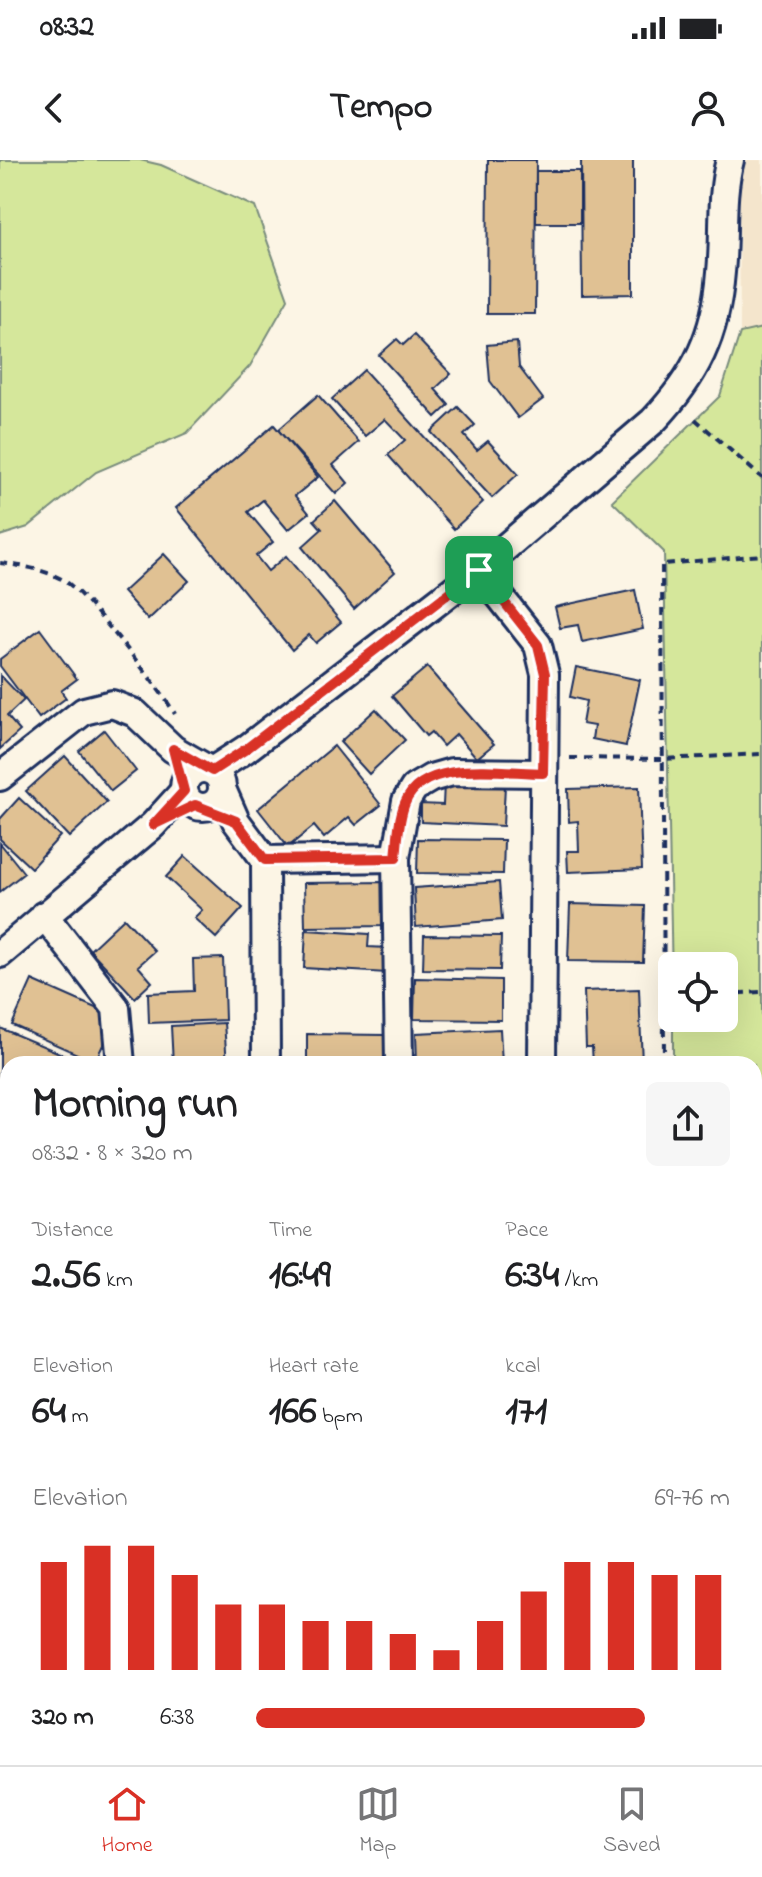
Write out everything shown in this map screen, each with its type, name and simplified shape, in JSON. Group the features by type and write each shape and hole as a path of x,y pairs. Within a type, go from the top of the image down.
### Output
{"street":[{"path":"715,160 723,186"},
{"path":"0,954 246,749 479,570 653,421 700,362 721,274 723,186 730,160"},
{"path":"479,570 538,645 545,674 542,1056"},
{"path":"0,777 84,711 112,704 135,713 168,744 236,821 265,860 266,1056"},
{"path":"399,1056 396,858 406,801 414,788 431,778 452,772 543,766"},
{"path":"265,860 396,858"},
{"path":"44,915 116,1008 120,1056"}],"path":[{"path":"695,419 762,478"},
{"path":"664,952 662,564 762,555"},
{"path":"0,563 34,567 68,583 137,662 175,714 168,744"},
{"path":"543,766 762,754"},
{"path":"738,993 762,992"},
{"path":"664,1032 664,1056"}],"shaded area":[{"path":"747,160 762,160 762,328 740,333 739,175"}],"green space":[{"path":"0,160 140,160 161,165 255,207 288,299 250,366 187,433 96,472 28,527 0,536"},
{"path":"762,328 762,1056 673,1056 673,1032 738,1032 738,952 671,952 664,552 612,501 720,396 740,333"}],"building":[{"path":"488,160 536,160 535,314 487,314"},
{"path":"581,160 633,160 633,294 582,295"},
{"path":"536,171 580,171 580,223 536,223"},
{"path":"414,335 451,374 435,389 449,405 436,417 379,355 397,339 403,345"},
{"path":"517,342 519,367 543,399 518,418 490,381 487,345"},
{"path":"364,370 483,502 454,529 388,455 405,440 385,419 365,436 332,399"},
{"path":"318,395 359,442 333,465 348,483 336,494 278,430"},
{"path":"458,407 475,425 464,435 477,450 488,441 518,474 492,498 431,432"},
{"path":"274,425 318,477 295,496 309,513 288,530 263,500 248,512 273,542 256,556 268,571 286,556 341,622 316,643 309,635 292,650 176,508"},
{"path":"335,501 395,572 354,609 302,547 322,529 314,520"},
{"path":"164,554 189,581 148,620 123,592"},
{"path":"635,590 643,629 582,642 578,625 560,628 555,607"},
{"path":"40,629 77,679 61,691 66,698 39,718 0,666 0,659"},
{"path":"427,667 494,744 477,758 456,734 443,746 431,732 426,736 392,696"},
{"path":"576,667 640,680 626,746 592,739 594,726 582,724 586,701 570,697"},
{"path":"0,675 24,700 7,716 20,731 0,749"},
{"path":"376,709 405,740 369,774 340,742"},
{"path":"104,730 136,771 111,791 79,751"},
{"path":"334,746 381,805 356,825 349,817 324,838 314,826 288,847 258,809"},
{"path":"65,756 107,802 69,837 26,791"},
{"path":"444,783 505,785 503,826 421,822 421,804 443,805"},
{"path":"639,787 642,869 568,872 567,851 579,851 578,821 569,822 568,789"},
{"path":"19,798 60,836 31,868 0,839 0,819"},
{"path":"418,839 504,840 503,874 417,873"},
{"path":"0,843 24,873 0,892"},
{"path":"185,856 243,908 216,938 194,918 202,910 166,877"},
{"path":"387,882 388,926 305,927 304,883"},
{"path":"499,882 502,920 416,927 414,888"},
{"path":"570,904 645,906 643,962 568,961"},
{"path":"124,918 155,951 138,966 152,982 135,998 90,950"},
{"path":"306,930 369,934 368,947 388,948 387,973 304,968"},
{"path":"424,935 501,936 500,970 423,969"},
{"path":"223,958 225,1020 149,1023 148,993 194,991 193,959"},
{"path":"415,978 501,980 501,1020 414,1019"},
{"path":"32,980 116,1017 98,1056 82,1056 12,1025"},
{"path":"639,989 642,1056 593,1056 592,1047 586,1047 584,991"},
{"path":"224,1023 226,1056 173,1056 171,1026"},
{"path":"0,1028 67,1056 0,1056"},
{"path":"500,1029 502,1056 417,1056 416,1033"},
{"path":"307,1034 385,1035 384,1056 307,1056"}],"route":[{"path":"479,570 538,645 545,674 543,773 452,772 431,778 414,788 406,801 396,858 287,857 265,860 260,849 236,821 205,806 195,805 153,825 184,791 185,784 173,749 212,771 246,749 479,570"}]}
